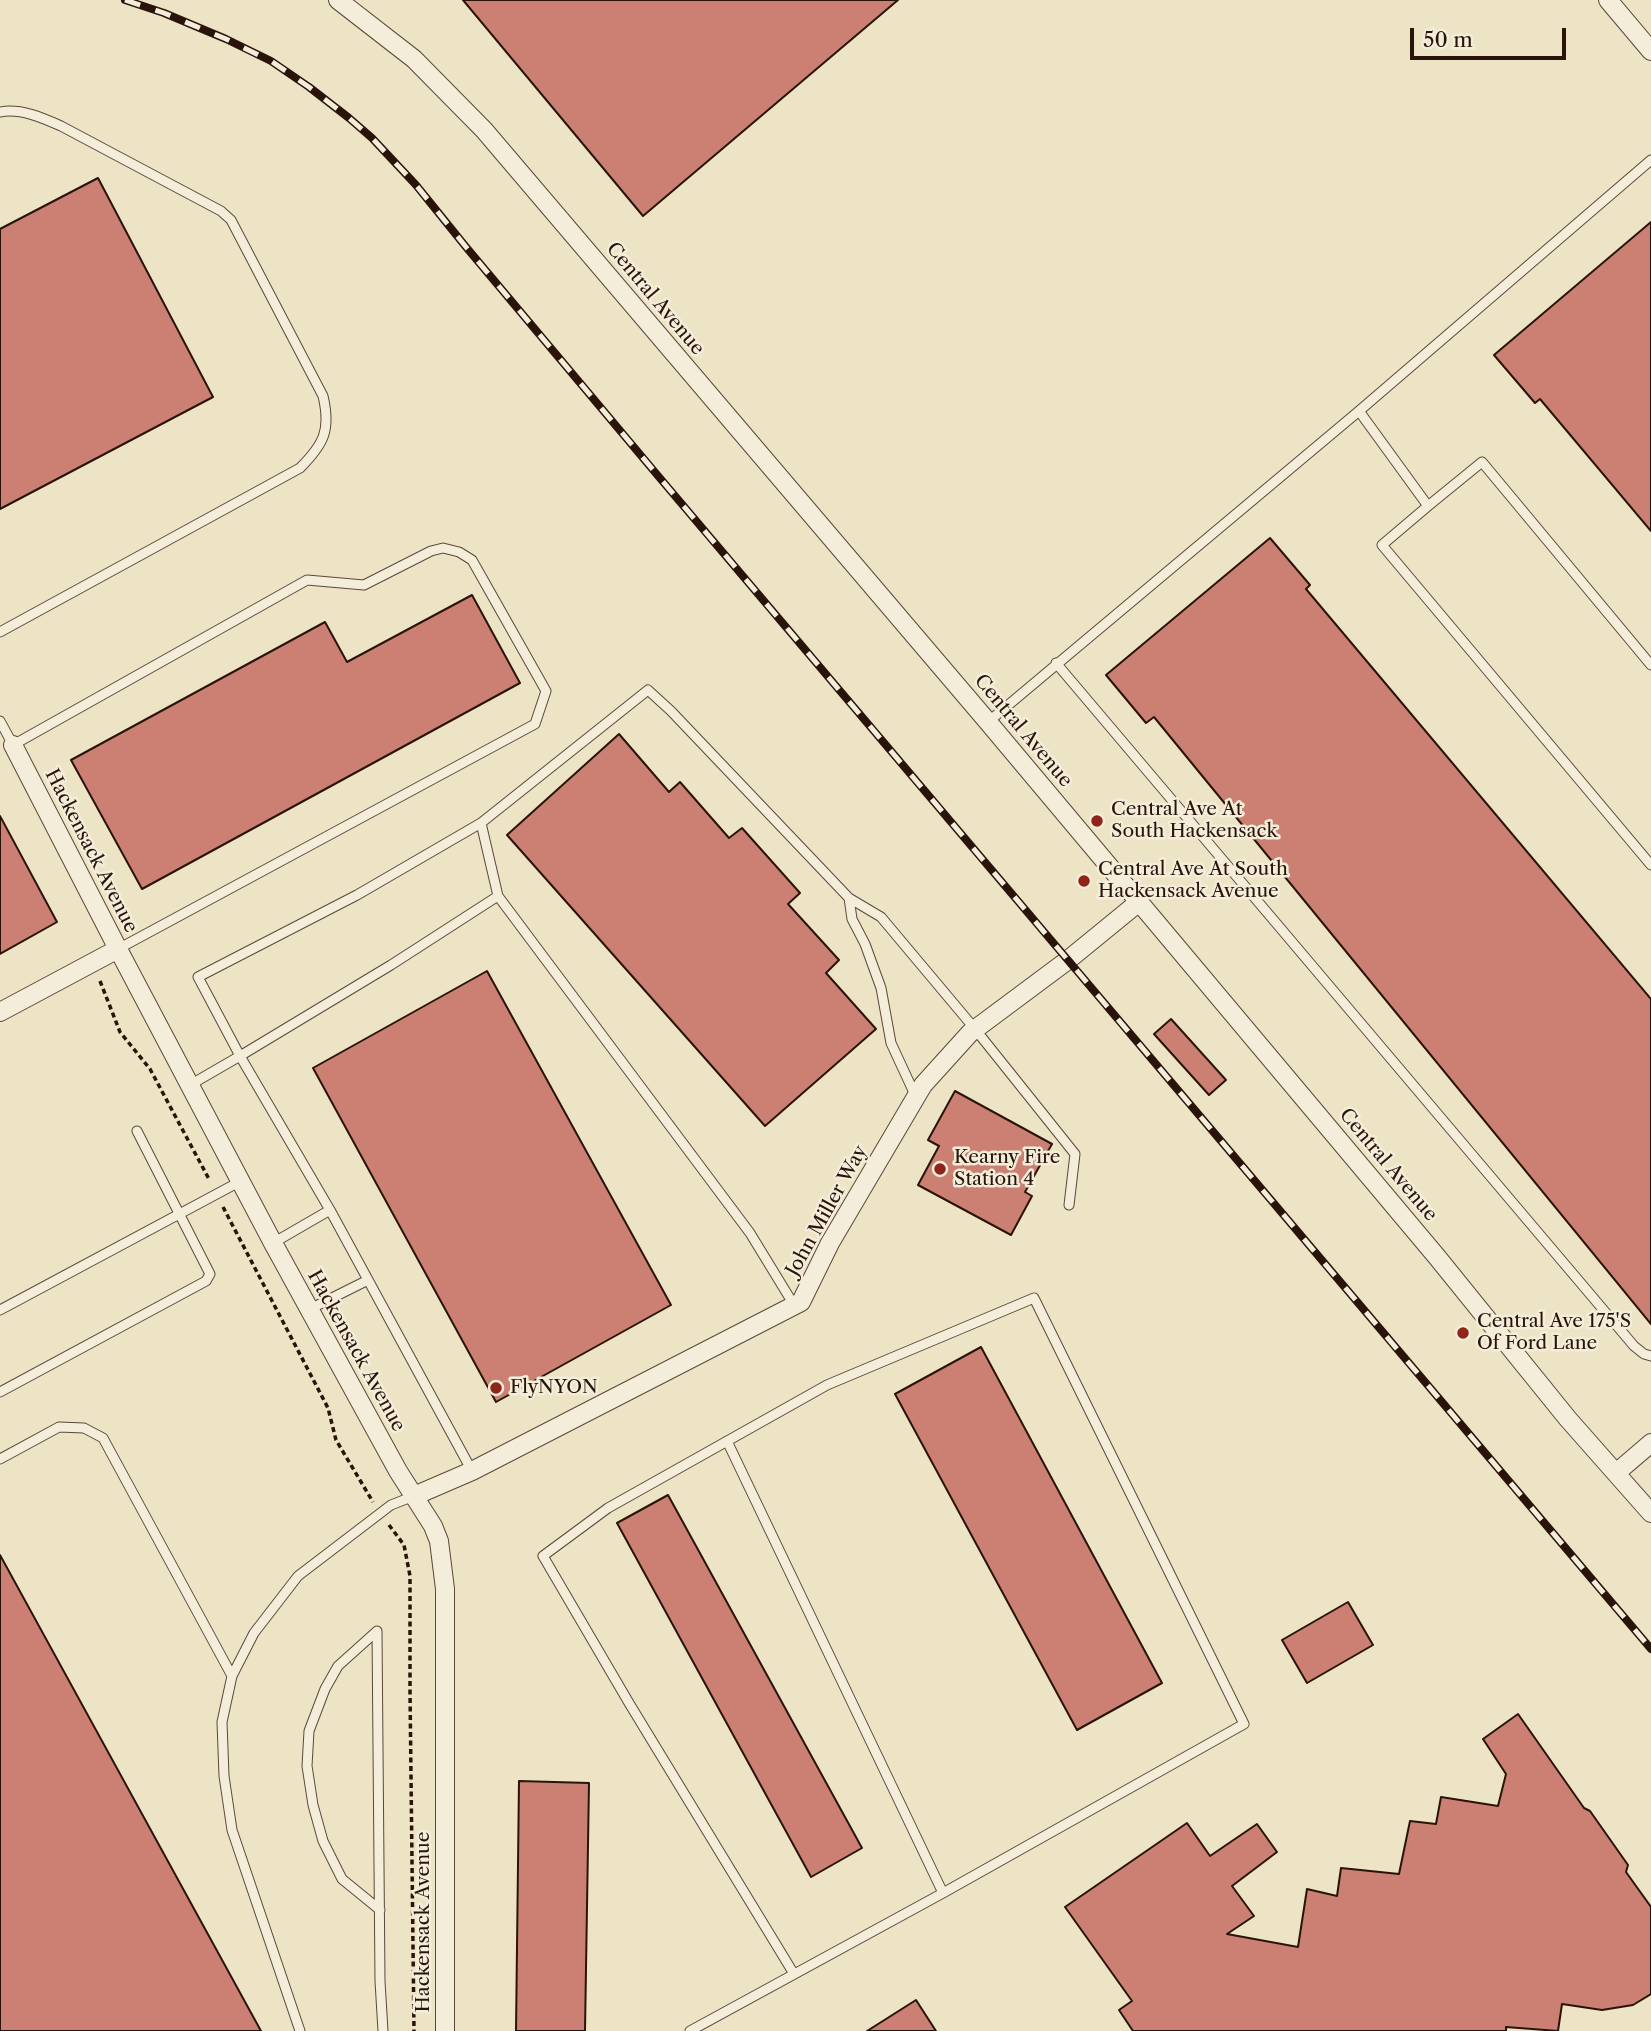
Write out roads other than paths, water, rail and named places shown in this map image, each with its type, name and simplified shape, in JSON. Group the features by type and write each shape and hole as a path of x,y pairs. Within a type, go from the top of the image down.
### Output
{"street":[{"name":"Central Avenue","path":"338,0 414,59 484,130 988,722 1437,1257 1568,1419 1651,1513"},
{"path":"1608,0 1651,51"},
{"name":"Hackensack Avenue","path":"13,745 273,1243 439,1541 445,1589 444,2031"},
{"name":"John Miller Way","path":"414,1496 472,1471 800,1302 830,1243 923,1085 975,1029 1068,960 1139,902"},
{"path":"0,1012 118,949"},
{"path":"1616,1473 1651,1443"}],"lane":[{"path":"0,112 34,115 61,126 210,205 231,220 323,396 327,414 325,431 318,450 300,468 0,632"},
{"path":"988,722 1359,411 1651,160"},
{"path":"1359,411 1428,506"},
{"path":"1651,665 1482,462 1382,545 1651,865"},
{"path":"0,720 13,745 307,580 364,585 431,551 443,548 459,552 472,561 547,691 535,724 118,949"},
{"path":"1056,663 1634,1346 1651,1356"},
{"path":"472,1471 330,1210 240,1056 198,977 357,895 481,823 648,690 849,898 881,918 975,1029 1075,1154 1069,1205"},
{"path":"481,823 498,896 750,1233 794,1305"},
{"path":"190,1085 391,965 498,896"},
{"path":"849,898 852,919 865,944 881,988 891,1043 916,1097"},
{"path":"0,1392 206,1281 210,1274 137,1131"},
{"path":"0,1310 242,1181"},
{"path":"273,1243 330,1210"},
{"path":"310,1309 368,1280"},
{"path":"690,2031 943,1893 1244,1724 1034,1298 828,1385 608,1508 543,1556 794,1974"},
{"path":"0,1459 59,1427 84,1428 103,1438 232,1676"},
{"path":"727,1441 943,1893"},
{"path":"300,2031 232,1830 224,1776 222,1722 232,1676 254,1633 298,1576 391,1506 414,1496"},
{"path":"380,1910 342,1879 323,1841 313,1805 307,1766 309,1731 325,1689 338,1666 377,1631 380,1910 380,1981 383,2031"}],"railway":[{"path":"125,0 164,13 271,61 349,118 372,138 416,185 659,477 1651,1649"}],"place":[{"name":"Central Ave At South Hackensack","path":"1097,821"},
{"name":"Central Ave At South Hackensack Avenue","path":"1084,881"},
{"name":"Kearny Fire Station 4","path":"940,1169"},
{"name":"Central Ave 175'S Of Ford Lane","path":"1463,1333"},
{"name":"FlyNYON","path":"496,1388"}]}
